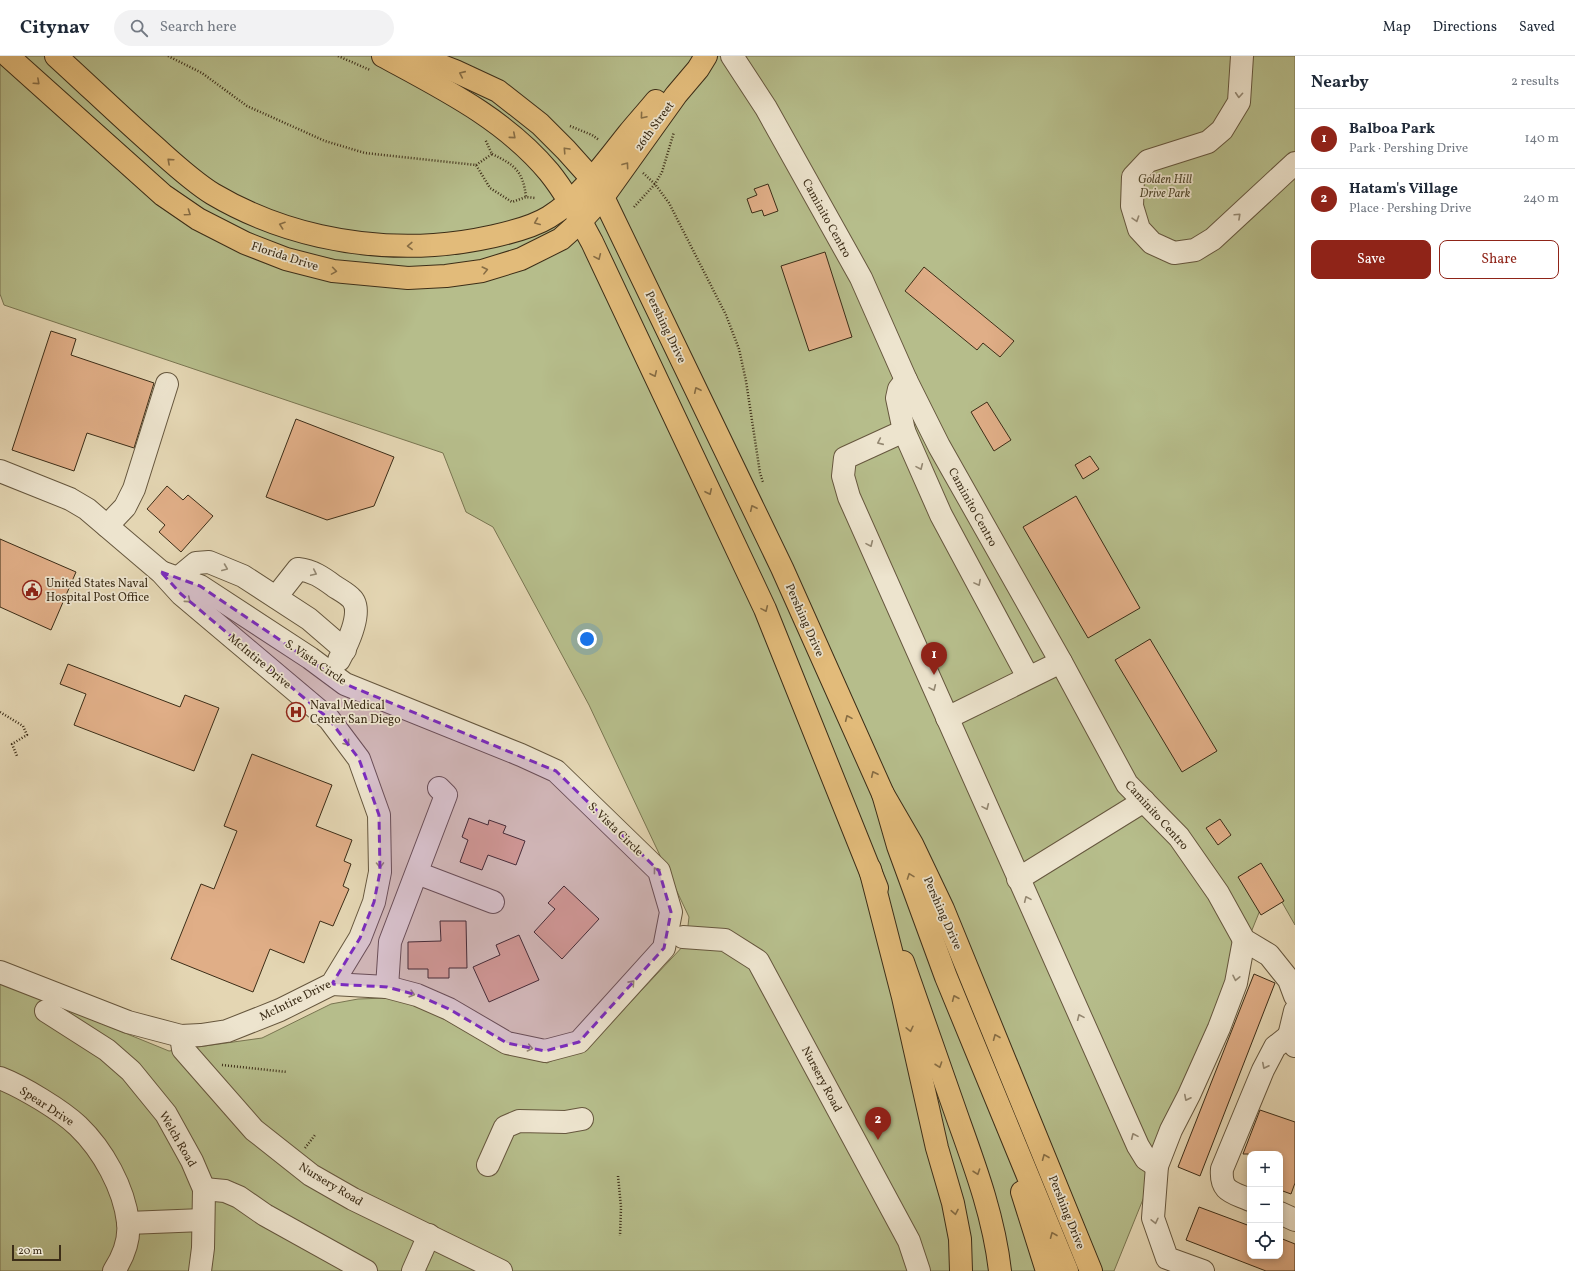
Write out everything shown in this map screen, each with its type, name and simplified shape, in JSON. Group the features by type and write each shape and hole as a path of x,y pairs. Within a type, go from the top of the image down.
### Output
{"main road":[{"name":"Florida Drive","path":"8,56 163,195 198,220 245,243 286,259 333,271 408,278 446,276 482,271 521,259 561,239 581,221 597,188"},
{"path":"56,56 182,171 213,193 258,216 295,230 331,239 405,247 454,244 522,228 548,218 570,202 597,188"},
{"name":"Pershing Drive","path":"412,56 419,57 455,71 498,91 540,124 566,150 597,188 782,568 883,794 912,844 943,909 1091,1271"},
{"name":"26th Street","path":"597,188 669,85 698,56"},
{"name":"26th Street","path":"597,188 698,69 706,56"},
{"path":"378,64 450,93 509,133 550,173 581,221 765,609 870,869 991,1216 1000,1271"},
{"path":"883,794 901,853 946,977 1068,1271"},
{"path":"870,869 903,997 937,1148 953,1203 960,1239 961,1271"},
{"path":"968,1028 1047,1271"}],"street":[{"name":"Caminito Centro","path":"732,56 766,108 861,278 906,380 939,446 1061,662 1127,784 1179,837 1218,893 1244,940"},
{"path":"1242,56 1239,102 1222,130 1208,142 1148,161 1133,177 1132,206 1139,229 1152,243 1174,253 1195,250 1213,240 1295,162"},
{"path":"906,380 899,390 897,398 904,431 941,515 1028,677"},
{"path":"107,526 125,507 134,489 167,384"},
{"path":"904,431 845,458 843,476 849,497 1138,1146 1146,1159 1157,1166"},
{"name":"McIntire Drive","path":"0,471 70,499 87,509 170,575 181,594 329,719 359,759 379,815 380,872 374,902 360,938 332,984 280,1010 227,1030 201,1035 181,1036 128,1022 0,972"},
{"path":"170,575 196,563 209,562 243,576 309,619 345,650"},
{"path":"276,597 298,569 308,570 319,575 353,599 357,608 355,620 345,650 331,673"},
{"name":"S. Vista Circle","path":"170,575 200,586 310,658 345,684 521,755 556,771 659,871 671,912 664,948 579,1042 545,1051 507,1043 449,1009 417,995 387,987 332,984"},
{"path":"947,718 1061,662"},
{"path":"387,987 390,942 446,796 439,788"},
{"path":"1018,879 1144,802"},
{"path":"417,873 493,902"},
{"name":"Nursery Road","path":"683,937 725,940 758,961 910,1240 919,1271"},
{"path":"1203,1271 1170,1264 1153,1218 1157,1166 1171,1130 1189,1095 1219,1028 1236,983 1244,940 1269,955 1289,980 1295,996"},
{"name":"Welch Road","path":"46,1011 107,1050 131,1071 166,1114 192,1161 204,1189 203,1248 200,1271"},
{"path":"1247,1199 1230,1192 1224,1187 1221,1179 1222,1169 1263,1070 1275,1047 1292,1041 1295,1011"},
{"name":"Nursery Road","path":"181,1036 183,1049 254,1130 311,1175 353,1199 501,1271"},
{"name":"Spear Drive","path":"0,1078 44,1101 78,1126 102,1153 119,1188 128,1223 127,1239 122,1259 114,1271"},
{"path":"488,1165 505,1127 519,1121 565,1122 582,1119"},
{"path":"204,1189 225,1191 239,1197 265,1215 366,1271"},
{"path":"1283,1214 1295,1220"},
{"path":"128,1223 204,1220"},
{"path":"412,1271 429,1235"}],"path":[{"path":"168,56 202,73 247,106 325,141 365,153 476,165 492,154"},
{"path":"338,56 378,64"},
{"path":"634,207 655,184 662,172 675,130"},
{"path":"484,138 492,154 511,163 524,182 526,197"},
{"path":"476,165 490,188 512,202 526,197 535,198"},
{"path":"648,177 669,203 726,315 739,349 746,382 754,437"},
{"path":"0,712 23,726 27,735 12,744 17,756"},
{"path":"240,1067 287,1072"},
{"path":"304,1150 315,1135"},
{"path":"618,1176 621,1207 620,1236"}],"highlighted area":[{"path":"161,572 200,586 345,684 556,771 659,871 671,912 664,948 579,1042 545,1051 507,1043 449,1009 417,995 387,987 332,984 360,938 374,902 380,872 379,815 359,759 329,719 181,594"}],"green space":[{"name":"Golden Hill Drive Park","path":"0,56 1295,56 1295,925 1271,883 1114,1271 0,1271 0,982 169,1051 262,1038 331,1004 358,999 386,998 417,1004 503,1052 547,1063 595,1040 686,943 689,917 589,705 493,527 466,512 443,453 4,305 0,294"}],"building":[{"path":"768,184 778,211 764,216 762,210 752,213 747,199 757,195 754,189"},
{"path":"825,252 852,337 809,351 781,266"},
{"path":"924,267 1014,341 1000,357 983,343 977,350 905,291"},
{"path":"51,331 76,339 71,355 154,383 134,448 87,433 74,471 12,450"},
{"path":"987,402 1011,440 994,451 971,412"},
{"path":"296,419 394,457 374,506 327,520 266,497"},
{"path":"1090,456 1099,469 1083,479 1075,465"},
{"path":"167,486 183,500 188,495 213,516 181,552 159,532 165,525 147,509"},
{"path":"1076,496 1140,608 1088,638 1023,527"},
{"path":"0,539 76,572 51,630 0,607"},
{"path":"1150,639 1217,751 1182,772 1115,660"},
{"path":"68,664 180,707 185,695 219,708 194,771 74,725 86,694 60,684"},
{"path":"252,754 332,785 316,826 352,840 344,861 351,864 343,886 349,889 333,926 320,921 304,963 270,949 253,992 171,959 201,884 214,889 237,831 224,826"},
{"path":"469,818 488,825 489,820 506,826 503,833 525,841 516,865 488,855 482,870 460,862 468,840 462,837"},
{"path":"1220,819 1231,835 1218,845 1206,828"},
{"path":"1261,863 1284,901 1261,915 1238,877"},
{"path":"564,886 599,919 562,959 534,932 555,909 548,903"},
{"path":"440,921 466,921 467,968 449,968 449,978 428,978 428,969 408,969 408,942 441,941"},
{"path":"519,935 539,980 489,1002 473,967 500,955 496,945"},
{"path":"1254,974 1275,983 1200,1176 1178,1167"},
{"path":"1260,1110 1295,1122 1295,1183 1291,1194 1283,1191 1283,1151 1247,1151 1247,1154 1243,1154"},
{"path":"1199,1207 1247,1225 1247,1259 1283,1259 1283,1239 1295,1244 1295,1271 1266,1271 1186,1240"}],"place":[{"name":"United States Naval Hospital Post Office","path":"32,590"},
{"name":"Balboa Park","path":"934,675"},
{"name":"Naval Medical Center San Diego","path":"296,712"},
{"name":"Hatam's Village","path":"878,1140"}]}
